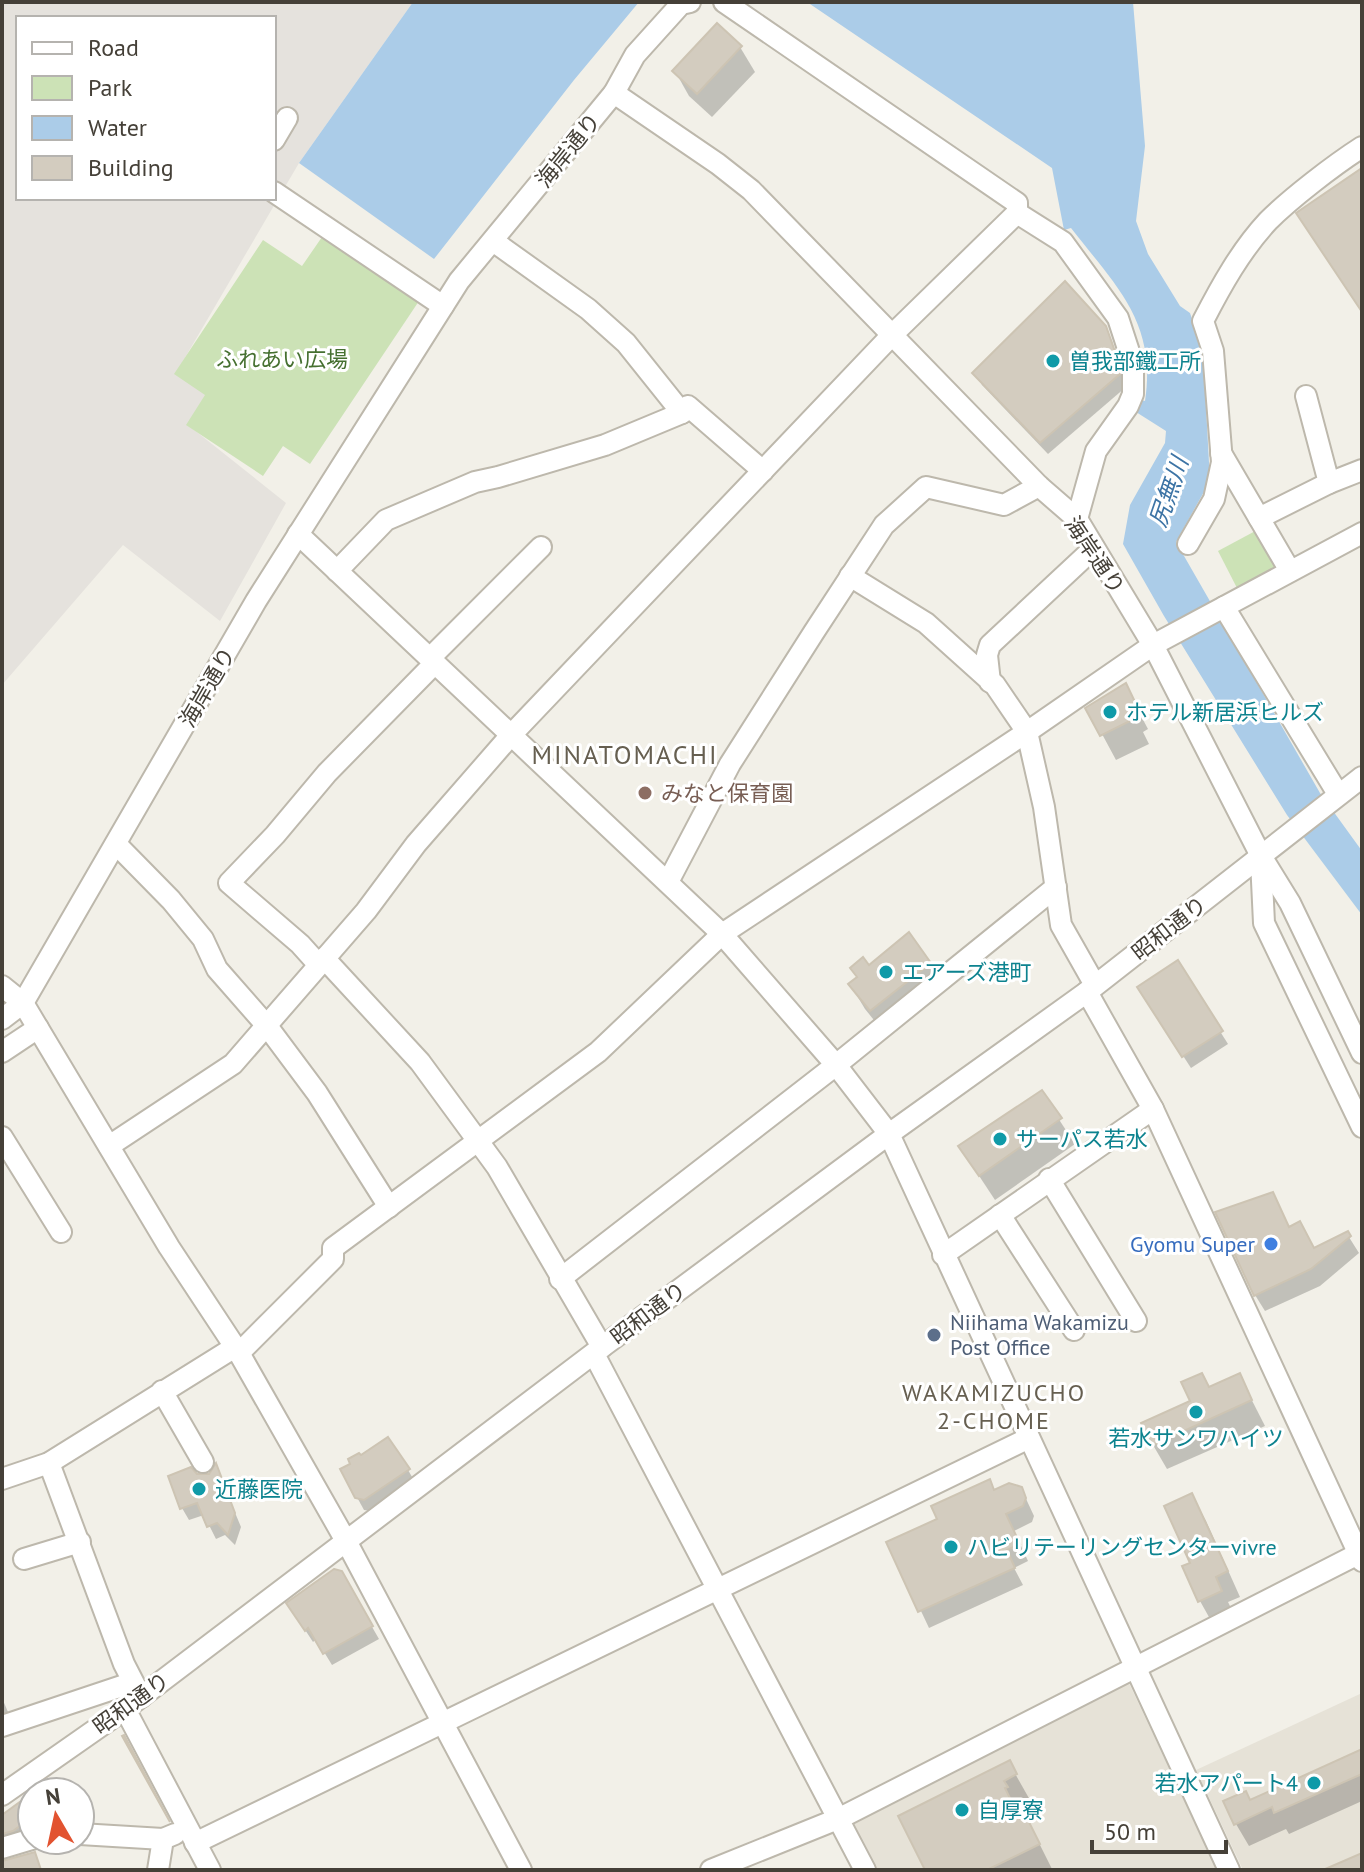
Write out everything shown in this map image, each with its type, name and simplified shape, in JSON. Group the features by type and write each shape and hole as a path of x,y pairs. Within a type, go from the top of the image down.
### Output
{"street":[{"path":"614,93 635,55 681,4 690,2"},
{"path":"109,1146 233,1064 366,911 416,844 511,735 892,335 1017,213 1017,203 724,2"},
{"name":"海岸通り","path":"2,1019 23,1003 256,601 459,281 614,93 751,190 1039,486 1077,519 1153,645 1261,856 1290,903 1362,1053"},
{"path":"276,137 287,118"},
{"path":"1188,544 1214,499 1222,462 1213,351 1203,321 1223,282 1269,221 1362,147"},
{"path":"276,193 443,306"},
{"path":"1017,213 1063,242 1118,318 1133,364 1133,394 1096,451 1077,519"},
{"path":"493,241 588,309 626,343 682,413"},
{"path":"1306,396 1329,483"},
{"path":"337,571 386,520 475,482 605,445 682,413 688,406 763,471"},
{"path":"1221,453 1290,571"},
{"path":"1259,518 1362,470"},
{"path":"668,882 730,764 884,525 926,487 1004,505 1039,486"},
{"path":"2,1479 49,1463 162,1391 237,1350 333,1259 333,1248 598,1052 722,934 1153,645 1362,533"},
{"path":"298,534 722,934 836,1065 889,1134 1229,1870"},
{"path":"541,547 327,773 275,835 229,883 321,961 420,1062 497,1167 598,1351 716,1588 865,1870"},
{"path":"990,682 987,655 990,645 1094,548"},
{"path":"711,1870 840,1818 1361,1555 1153,1109 1061,925 1044,807 1027,732 990,682 926,623 850,576"},
{"path":"1220,609 1334,798"},
{"name":"昭和通り","path":"2,1795 889,1134 1091,989 1362,777"},
{"path":"116,844 171,900 203,939 217,969 267,1026 317,1093 389,1207"},
{"path":"1261,856 1264,923 1362,1127"},
{"path":"560,1279 836,1065 1056,887"},
{"path":"2,986 23,1003 169,1247 237,1350 346,1541 521,1870"},
{"path":"2,1052 38,1028"},
{"path":"943,1255 1153,1109"},
{"path":"2,1137 61,1232"},
{"path":"1049,1179 1136,1321"},
{"path":"1000,1215 1074,1330"},
{"path":"162,1391 203,1462"},
{"path":"96,1835 163,1839 191,1836 444,1722 1029,1438"},
{"path":"49,1463 133,1696 191,1836 210,1870"},
{"path":"24,1559 80,1542"},
{"path":"2,1726 133,1696"},
{"path":"158,1870 163,1839"}],"shaded area":[{"path":"2,2 413,2 299,163 176,373 206,395 188,425 286,503 220,621 123,545 2,685"},
{"path":"1128,1681 1217,1870 873,1870 850,1824"},
{"path":"1362,1693 1362,1870 1243,1870 1196,1770"}],"green space":[{"name":"ふれあい広場","path":"322,237 419,301 310,464 283,446 263,476 186,425 205,395 174,374 263,240 302,266"},
{"path":"1259,529 1279,566 1237,588 1218,551"}],"water":[{"path":"413,2 639,2 434,259 299,163"},
{"name":"尻無川","path":"807,2 1133,2 1145,146 1136,221 1148,254 1180,306 1190,313 1203,352 1210,481 1176,542 1320,793 1362,851 1362,915 1287,815 1123,544 1130,505 1165,443 1166,431 1136,412 1138,399 1145,401 1147,373 1139,327 1103,268 1071,228 1064,230 1052,168"}],"building":[{"path":"717,23 742,46 697,94 672,71"},
{"path":"1362,168 1362,312 1296,213"},
{"name":"曽我部鐵工所","path":"1065,281 1106,326 1120,374 1040,443 972,373"},
{"name":"ホテル新居浜ヒルズ","path":"1126,683 1136,704 1130,707 1136,718 1100,736 1085,708"},
{"name":"エアーズ港町","path":"909,932 931,963 870,1011 848,984 857,977 850,968 863,957 869,965"},
{"path":"1178,960 1223,1031 1182,1057 1137,987"},
{"name":"サーパス若水","path":"1042,1090 1062,1118 979,1176 958,1146"},
{"name":"Gyomu Super","path":"1273,1192 1289,1227 1300,1221 1314,1248 1348,1231 1351,1236 1311,1269 1254,1296 1215,1212"},
{"name":"若水サンワハイツ","path":"1202,1373 1209,1387 1240,1373 1252,1400 1151,1446 1141,1423 1190,1401 1181,1382"},
{"path":"388,1437 410,1469 364,1500 355,1498 340,1469 350,1464 348,1459 359,1453 361,1455"},
{"name":"近藤医院","path":"216,1463 235,1513 228,1535 217,1523 207,1527 197,1503 180,1509 168,1476 191,1467 197,1474 209,1474"},
{"name":"ハビリテーリングセンターvivre","path":"990,1479 994,1490 1009,1483 1022,1487 1026,1498 1023,1506 1006,1514 1020,1544 1007,1550 1015,1568 918,1612 886,1542 937,1519 931,1506"},
{"path":"1192,1493 1228,1571 1216,1577 1222,1591 1198,1602 1182,1566 1190,1563 1164,1506"},
{"path":"334,1569 342,1571 373,1626 323,1654 308,1628 305,1631 286,1603"},
{"path":"124,1735 170,1822 122,1736"},
{"name":"若水アパート4","path":"1362,1749 1362,1774 1274,1813 1272,1807 1234,1825 1223,1801 1246,1791 1250,1800"},
{"name":"自厚寮","path":"1010,1760 1017,1774 1004,1781 1008,1787 1005,1788 1020,1819 1026,1816 1040,1844 987,1870 925,1870 898,1816"},
{"path":"16,1805 16,1829 2,1834 2,1815"},
{"path":"1362,1853 1362,1870 1323,1870"},
{"path":"36,1856 41,1870 2,1870 2,1861"}],"place":[{"name":"曽我部鐵工所","path":"1053,361"},
{"name":"ホテル新居浜ヒルズ","path":"1110,712"},
{"name":"みなと保育園","path":"645,793"},
{"name":"エアーズ港町","path":"886,972"},
{"name":"サーパス若水","path":"1000,1139"},
{"name":"Gyomu Super","path":"1271,1244"},
{"name":"Niihama Wakamizu Post Office","path":"934,1335"},
{"name":"若水サンワハイツ","path":"1196,1412"},
{"name":"近藤医院","path":"199,1489"},
{"name":"ハビリテーリングセンターvivre","path":"951,1547"},
{"name":"若水アパート4","path":"1314,1783"},
{"name":"自厚寮","path":"962,1810"}],"district":[{"name":"MINATOMACHI","path":"625,755"},
{"name":"WAKAMIZUCHO 2-CHOME","path":"994,1407"}]}
